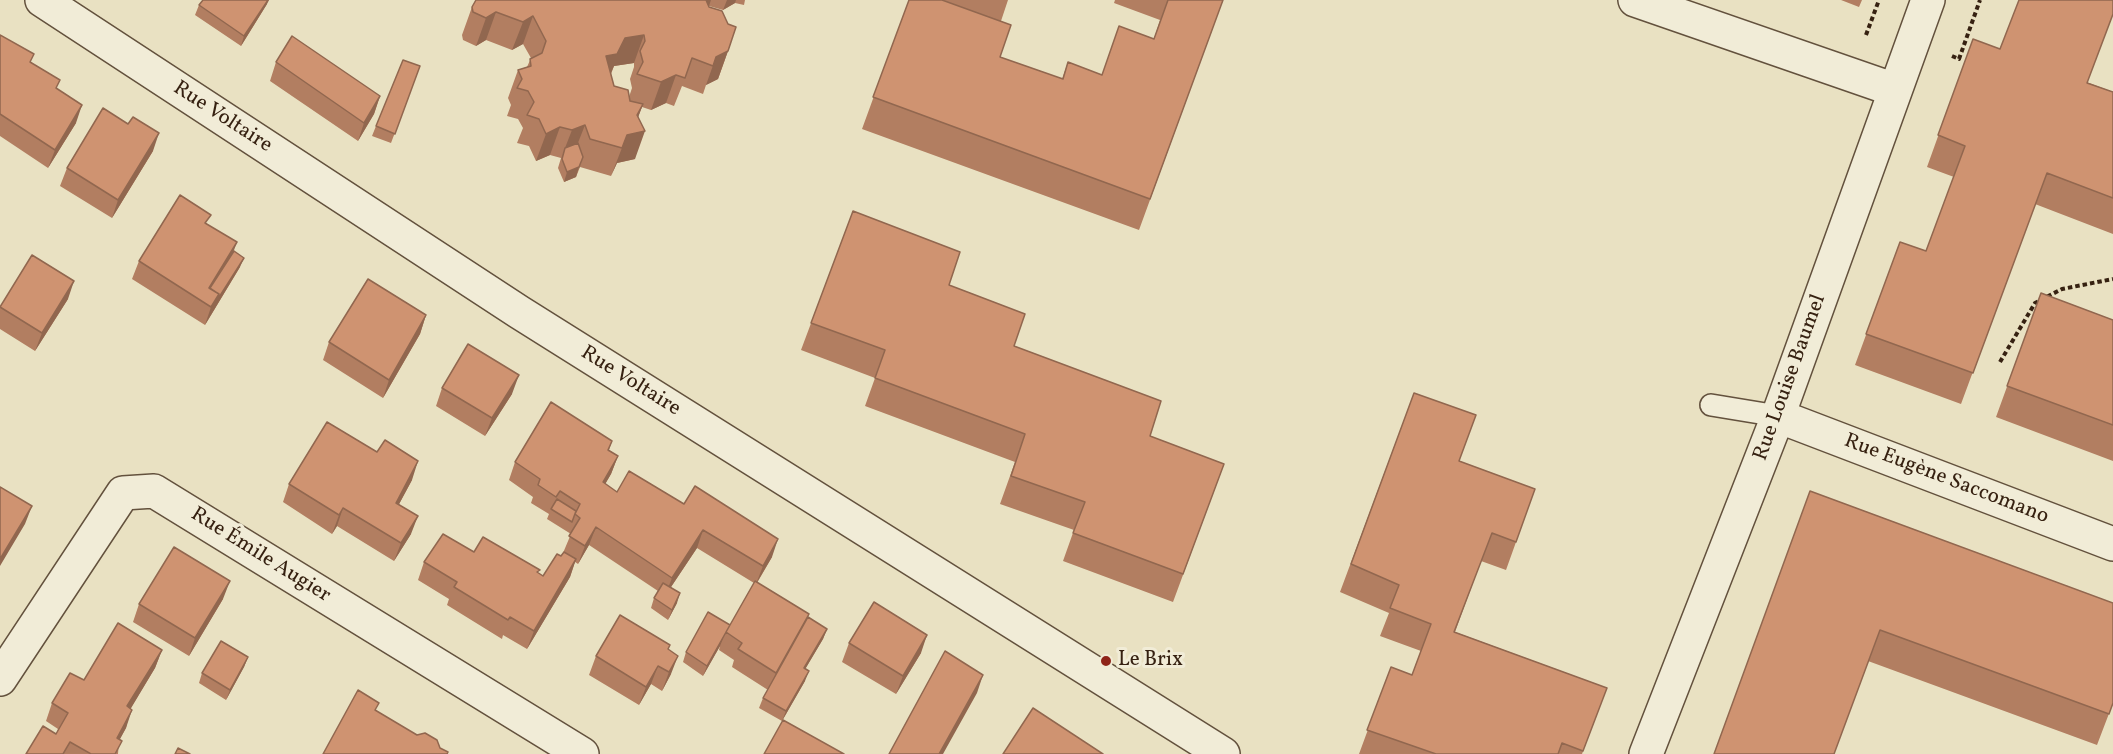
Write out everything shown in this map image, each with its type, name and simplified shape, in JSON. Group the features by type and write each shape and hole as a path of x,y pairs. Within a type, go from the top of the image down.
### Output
{"street":[{"name":"Rue Voltaire","path":"42,0 519,312 1223,754"},
{"path":"1635,0 1895,90"},
{"name":"Rue Louise Baumel","path":"1646,754 1778,416 1928,0"},
{"name":"Rue Eugène Saccomano","path":"1778,416 2113,544"},
{"name":"Rue Émile Augier","path":"0,679 123,493 154,491 582,754"}],"lane":[{"path":"1711,405 1778,416"}],"path":[{"path":"2000,362 2035,303 2062,289 2113,279"}],"building":[{"path":"203,0 268,0 244,36 199,5"},
{"path":"476,0 706,0 709,7 722,11 728,24 736,27 728,51 716,57 713,66 692,58 685,78 676,75 661,82 637,74 643,62 640,51 645,41 644,35 625,38 617,54 606,56 614,86 628,90 630,101 643,104 637,115 645,131 627,135 622,148 590,139 585,125 572,130 560,127 546,134 539,119 527,115 534,102 528,91 517,88 522,79 518,70 531,66 530,59 542,53 546,41 533,16 523,22 496,12 486,18 473,12 472,7"},
{"path":"909,0 942,0 1011,25 1000,57 1063,79 1068,62 1102,75 1119,26 1154,39 1168,0 1223,0 1150,199 873,97"},
{"path":"2019,0 2113,0 2113,14 2087,83 2113,92 2113,198 2047,173 1973,373 1866,334 1900,242 1926,251 1965,146 1938,135 1973,39 2000,49"},
{"path":"0,35 34,54 30,62 60,80 56,88 82,105 55,150 0,114"},
{"path":"292,36 380,96 364,123 276,62"},
{"path":"403,60 420,66 395,134 376,126"},
{"path":"103,108 128,124 133,117 159,133 118,200 67,168"},
{"path":"578,143 583,157 579,167 567,172 562,159 565,148"},
{"path":"180,195 211,215 205,223 237,242 209,288 219,294 211,307 139,261"},
{"path":"853,211 960,252 949,285 1025,314 1014,346 1161,401 1150,436 1224,464 1183,574 1073,533 1085,502 1011,476 1025,434 875,378 885,350 811,323"},
{"path":"234,251 244,258 216,302 219,294 210,288"},
{"path":"32,255 74,281 42,333 0,307"},
{"path":"368,279 426,315 389,380 329,342"},
{"path":"2041,293 2113,320 2113,425 2007,386"},
{"path":"468,344 519,375 492,418 442,388"},
{"path":"1414,393 1476,415 1459,461 1535,489 1516,542 1492,533 1454,632 1607,688 1583,751 1562,743 1558,754 1436,754 1367,730 1391,667 1412,675 1431,624 1390,608 1399,585 1351,564"},
{"path":"551,402 612,441 608,450 618,456 603,482 617,492 629,471 684,504 695,486 778,539 763,566 703,530 672,578 596,527 585,546 569,536 580,518 575,514 580,504 560,491 556,497 538,485 540,479 515,462"},
{"path":"327,422 377,452 385,440 418,461 396,503 418,516 401,543 343,508 339,515 289,484"},
{"path":"0,487 32,506 0,559"},
{"path":"1810,491 2113,603 2113,703 2109,714 1880,630 1834,754 1714,754"},
{"path":"557,499 576,511 572,522 551,509"},
{"path":"443,534 474,552 483,537 540,570 537,572 543,576 557,554 561,556 564,552 576,559 534,631 510,617 508,620 454,587 457,582 424,562"},
{"path":"174,547 230,581 195,638 139,604"},
{"path":"755,581 809,614 776,673 738,649 742,643 726,632"},
{"path":"663,583 680,593 672,610 654,598"},
{"path":"874,602 927,635 903,676 849,643"},
{"path":"708,612 730,625 707,666 686,652"},
{"path":"620,615 670,645 668,649 678,656 669,672 658,666 646,687 596,656"},
{"path":"808,617 827,629 804,668 809,671 786,711 763,698"},
{"path":"118,623 162,650 127,706 132,710 117,738 122,741 115,754 91,754 70,742 63,754 26,754 43,726 56,734 68,713 52,703 70,673 84,680"},
{"path":"221,641 248,657 230,690 202,673"},
{"path":"945,651 983,675 939,754 889,754"},
{"path":"358,690 379,703 375,710 417,735 425,733 437,740 440,748 448,752 447,754 323,754"},
{"path":"1033,708 1103,754 1003,754"},
{"path":"783,720 844,754 764,754"},
{"path":"178,748 190,754 175,754"}],"place":[{"name":"Le Brix","path":"1106,661"}]}
